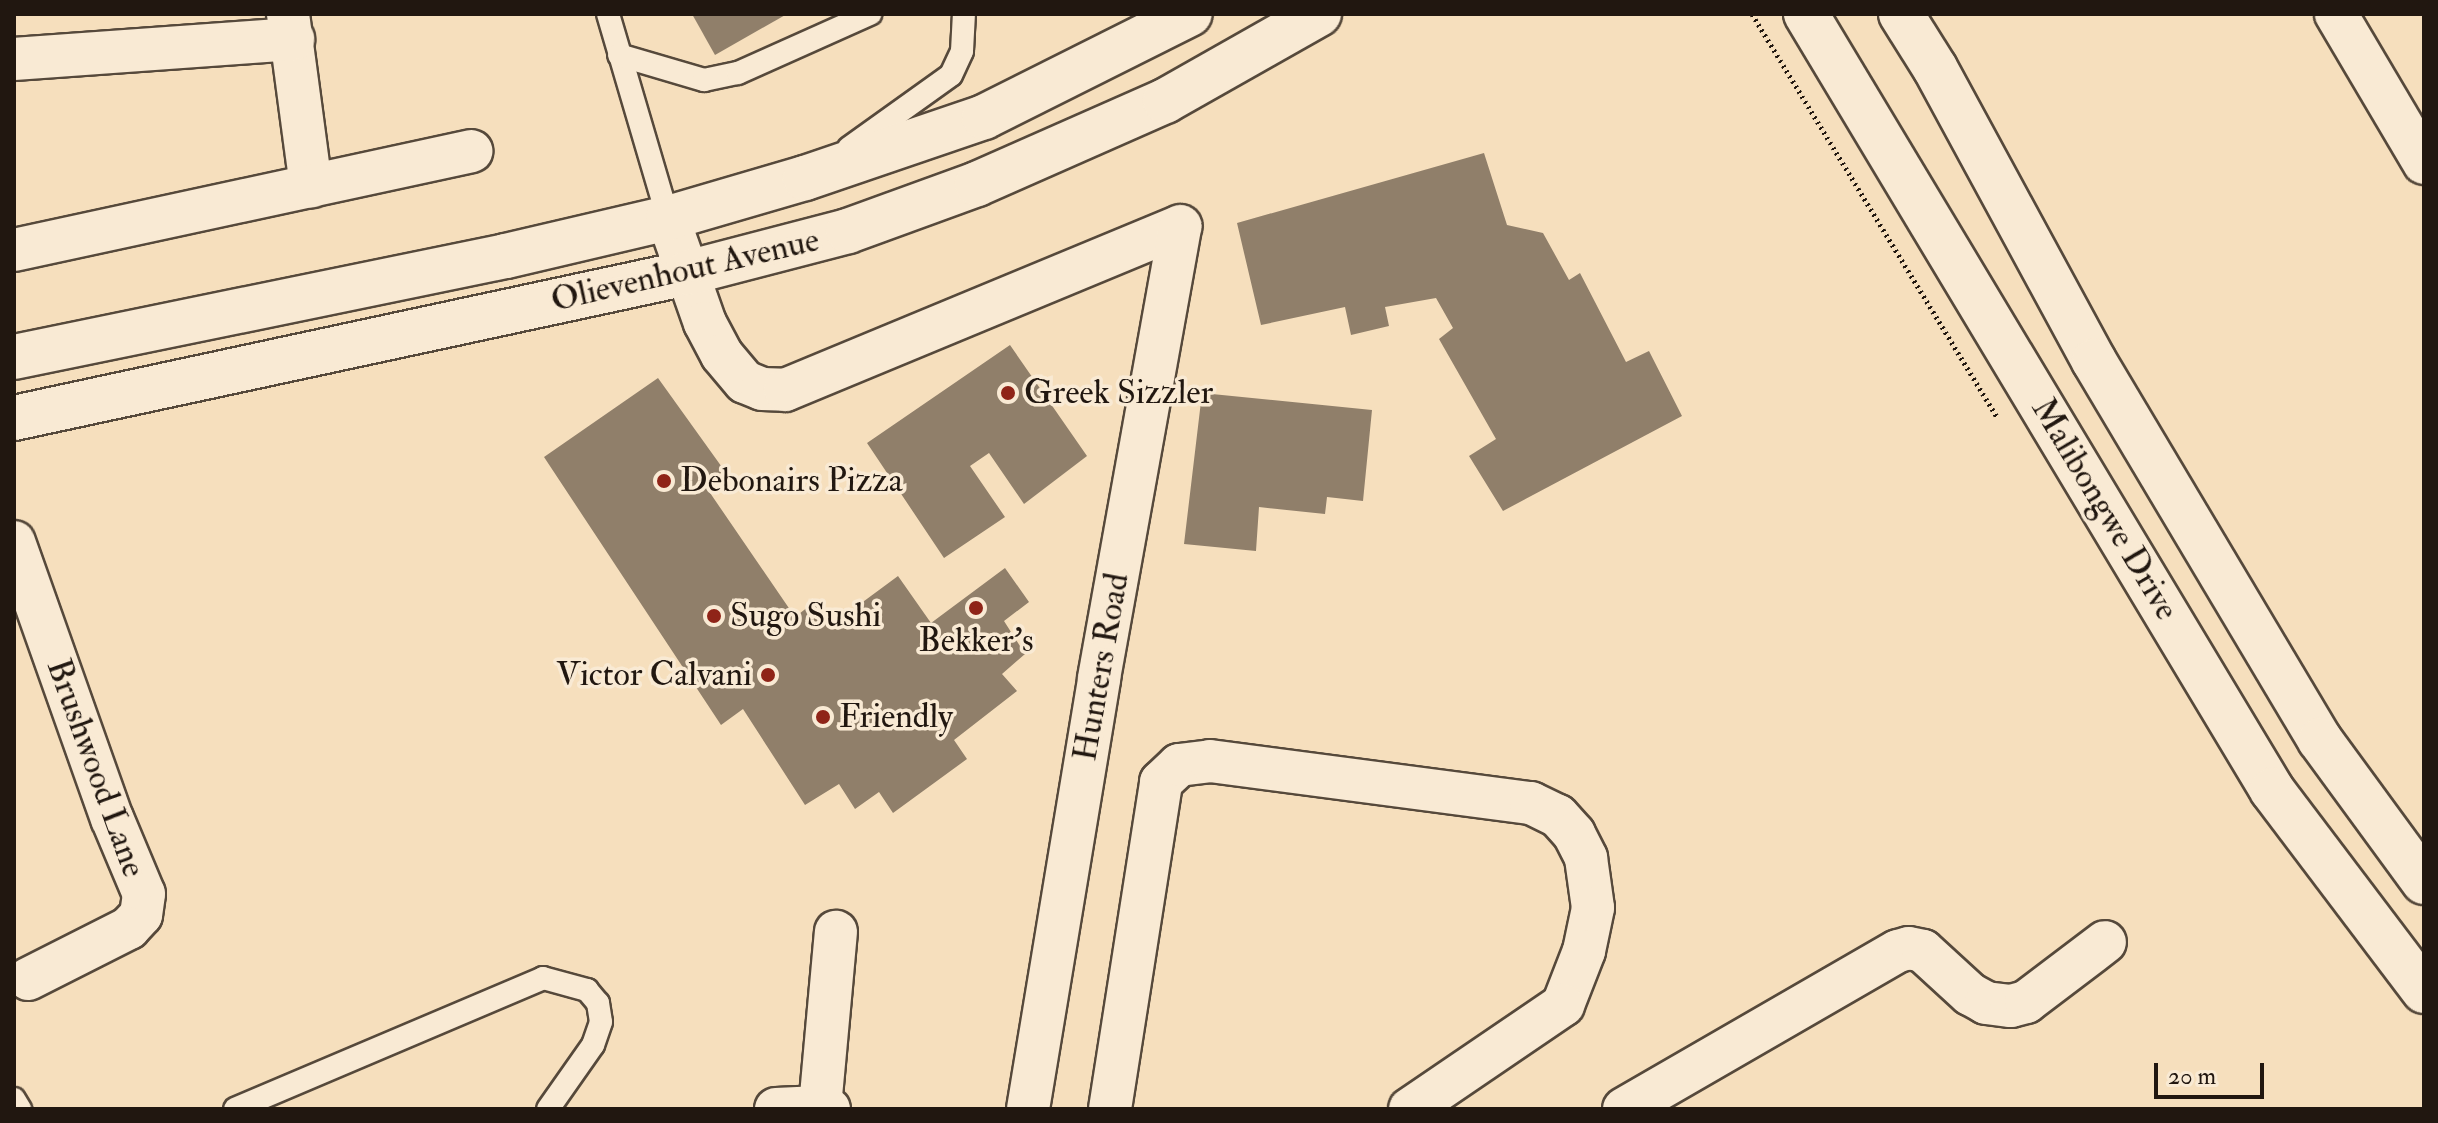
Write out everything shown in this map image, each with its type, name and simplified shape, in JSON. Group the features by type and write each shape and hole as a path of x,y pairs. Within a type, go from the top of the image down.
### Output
{"street":[{"name":"Olievenhout Avenue","path":"14,357 506,256 668,218 805,178 984,117 1190,14"},
{"name":"Olievenhout Avenue","path":"14,418 687,273 848,231 977,184 1165,101 1319,14"},
{"name":"Malibongwe Drive","path":"1806,14 2272,790 2424,991"},
{"name":"Malibongwe Drive","path":"1901,14 1935,68 2094,361 2320,740 2424,882"},
{"path":"2336,14 2424,163"},
{"path":"14,59 291,26 311,186"},
{"path":"14,250 471,151"},
{"path":"668,218 687,273"},
{"name":"Hunters Road","path":"687,273 705,323 722,355 745,382 762,389 785,390 1180,226 1102,662 1028,1109"},
{"name":"Brushwood Lane","path":"14,542 112,818 144,894 141,915 129,928 21,982"},
{"path":"1110,1109 1161,782 1179,765 1210,761 1531,803 1558,816 1574,834 1586,858 1593,908 1584,951 1563,1005 1410,1109"},
{"path":"776,1109 825,1108 836,932"},
{"path":"1624,1109 1898,951 1909,948 1923,951 1970,994 1986,1003 2011,1006 2026,1002 2105,942"}],"lane":[{"path":"608,14 668,218"},
{"path":"619,55 704,80 738,73 870,14"},
{"path":"805,178 951,75 962,51 964,14"},
{"path":"235,1109 543,978 587,990 598,1003 601,1022 593,1045 548,1109"},
{"path":"14,1099 20,1109"}],"building":[{"path":"692,14 787,14 715,55"},
{"path":"1484,153 1507,225 1543,233 1569,280 1580,273 1626,362 1649,351 1682,416 1503,511 1469,456 1496,439 1439,339 1453,328 1436,298 1385,307 1389,326 1351,335 1345,307 1261,325 1237,223"},
{"path":"1010,345 1087,456 1024,504 989,453 970,466 1005,517 944,558 867,443"},
{"path":"658,378 724,470 706,487 795,617 817,600 833,624 898,576 931,623 1005,568 1029,602 1004,621 1025,654 1002,674 1017,691 954,740 967,759 893,813 879,792 855,809 839,784 805,805 743,709 721,725 544,457"},
{"path":"1202,393 1372,410 1363,501 1327,497 1325,514 1259,507 1256,551 1184,544"}],"place":[{"name":"Greek Sizzler","path":"1008,393"},
{"name":"Debonairs Pizza","path":"664,481"},
{"name":"Bekker's","path":"976,608"},
{"name":"Sugo Sushi","path":"714,616"},
{"name":"Victor Calvani","path":"768,675"},
{"name":"Friendly","path":"823,717"}]}
